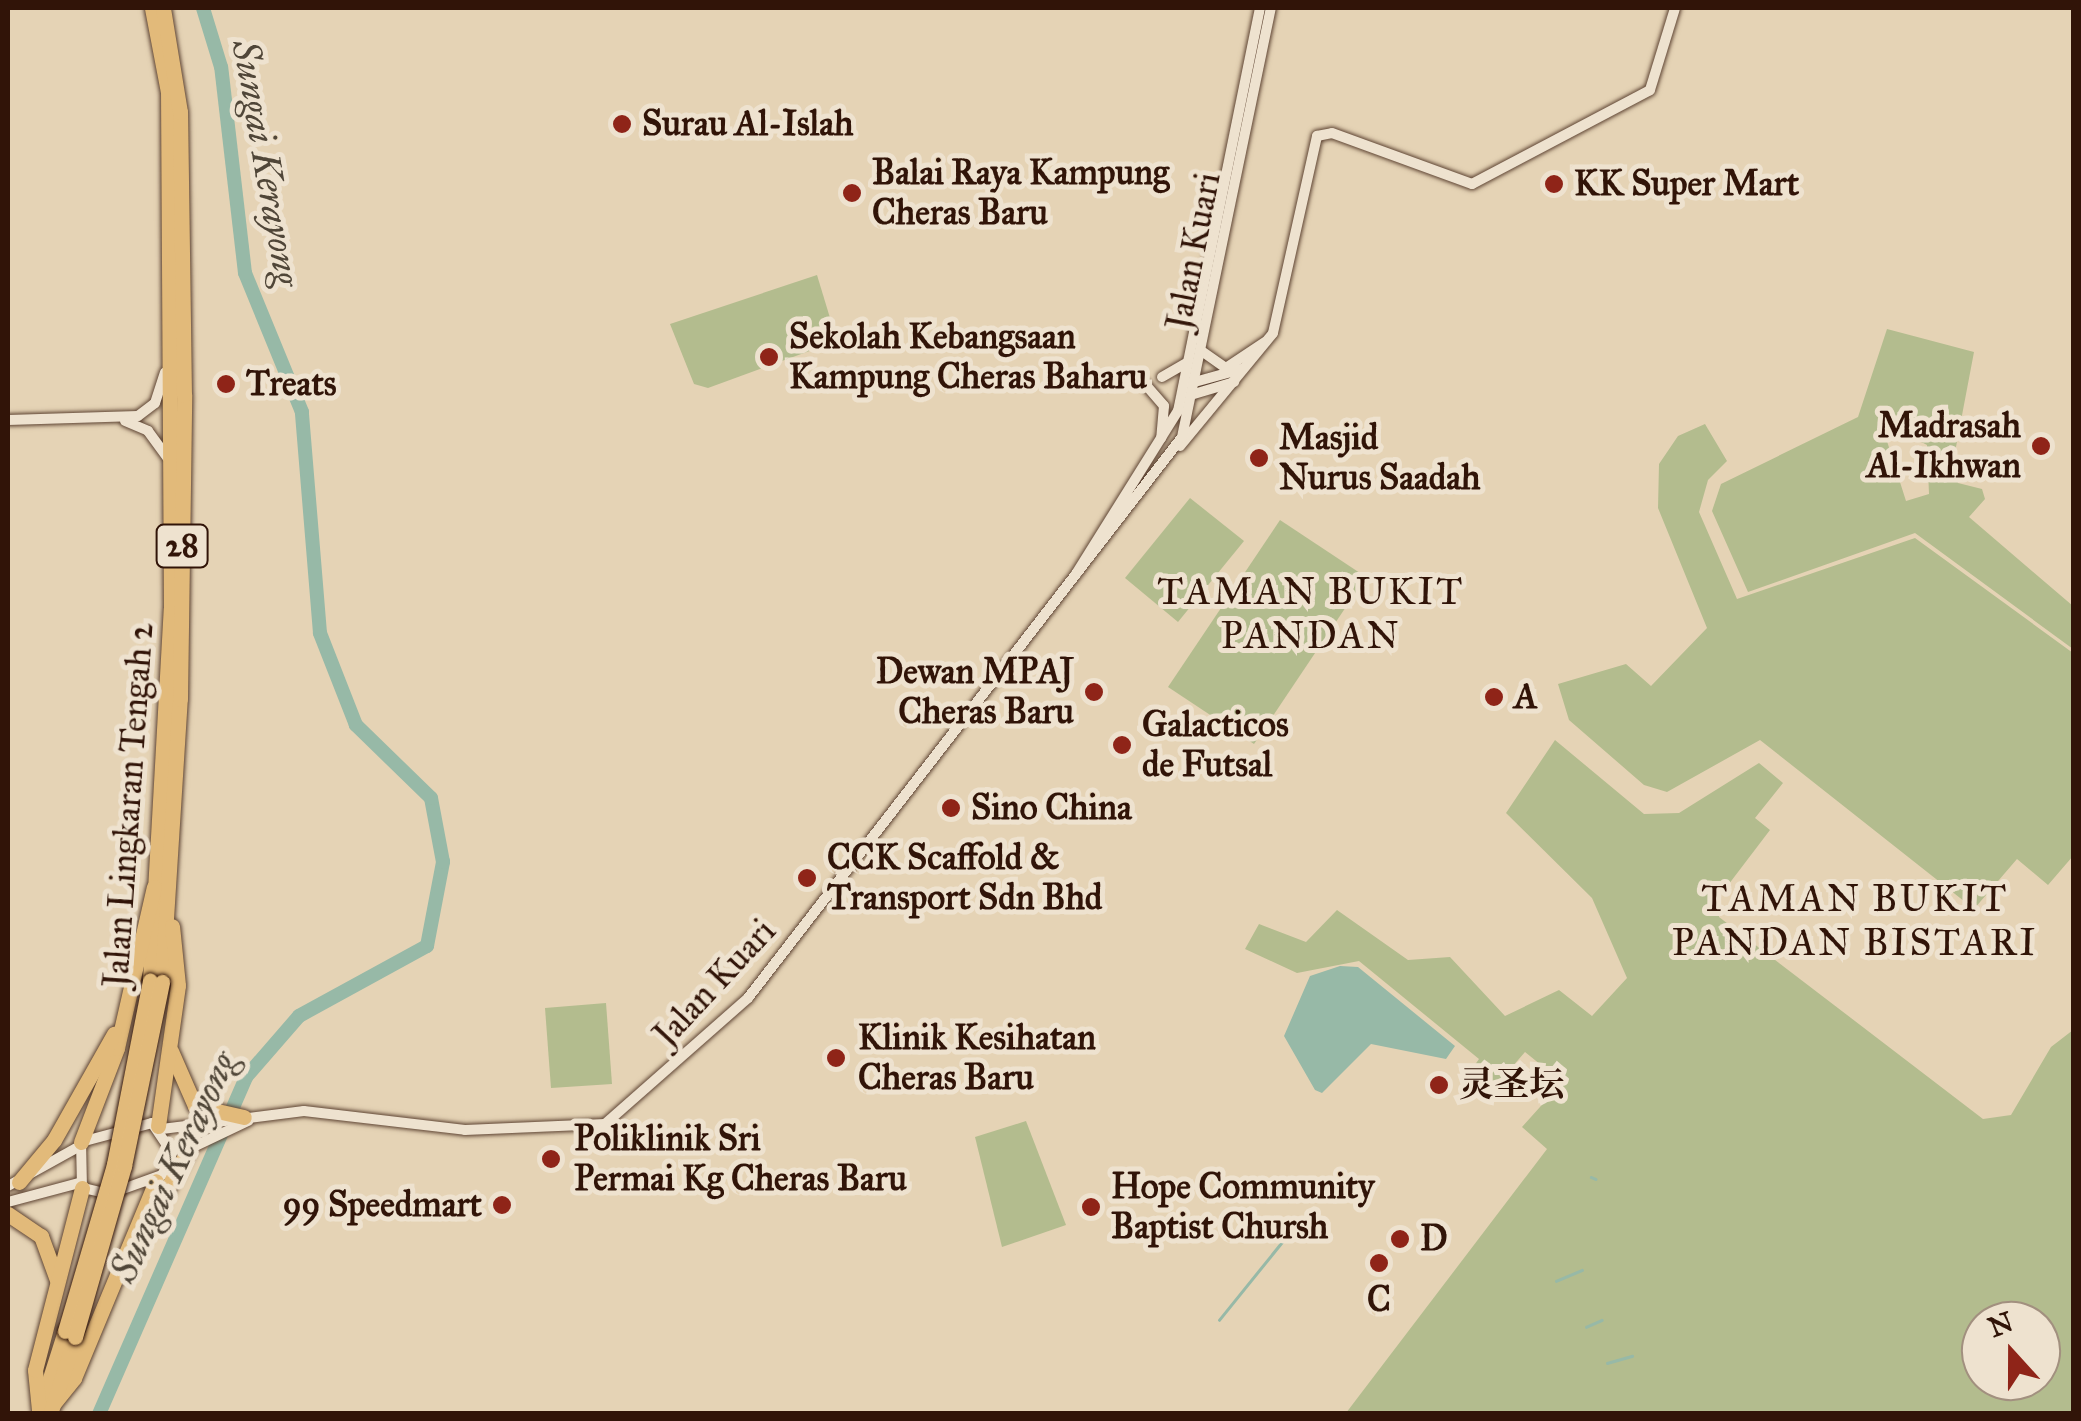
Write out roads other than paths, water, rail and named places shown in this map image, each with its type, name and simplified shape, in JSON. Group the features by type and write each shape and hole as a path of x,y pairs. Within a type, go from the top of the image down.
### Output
{"highway":[{"name":"Jalan Lingkaran Tengah 2","path":"152,8 168,92 171,462 156,981"},
{"name":"Jalan Lingkaran Tengah 2","path":"46,1410 114,1164 170,923 184,395 180,112 163,8"},
{"path":"80,1144 128,1009 162,864"},
{"path":"160,1127 180,950 170,923"},
{"path":"13,1184 54,1140 128,1009"},
{"path":"170,1047 186,1098 229,1119"},
{"path":"96,1316 189,1148"},
{"path":"46,1410 74,1378 96,1316 156,1181"},
{"path":"46,1410 35,1370 81,1186"},
{"path":"8,1214 41,1236 57,1280"}],"street":[{"name":"Jalan Kuari","path":"1068,589 1156,454 1184,388 1260,8"},
{"name":"Jalan Kuari","path":"156,1181 170,1162 229,1119 337,1112 465,1130 616,1118 748,998 1172,452 1197,389 1272,8"},
{"path":"1172,452 1269,341 1317,136 1332,133 1472,184 1656,82 1672,8"},
{"path":"1202,351 1226,368 1269,341"},
{"path":"121,420 155,403 170,353"},
{"path":"1162,377 1188,360"},
{"path":"1197,389 1252,365"},
{"path":"1184,388 1238,380"},
{"path":"1145,384 1166,415 1156,454"},
{"path":"8,420 121,420 148,431 171,462"},
{"path":"13,1184 80,1144 160,1127 192,1127 229,1119"},
{"path":"160,1127 170,1162"},
{"path":"80,1144 81,1186"},
{"path":"8,1202 81,1186 109,1194 156,1181"}],"waterway":[{"name":"Sungai Kerayong","path":"99,1414 246,1077 299,1016 427,946 443,862 431,798 356,725 320,633 302,412 245,273 221,67 203,8"},
{"path":"1591,1177 1596,1179"},
{"path":"1219,1320 1298,1222"},
{"path":"1556,1281 1582,1270"},
{"path":"1586,1327 1602,1320"},
{"path":"1607,1363 1632,1356"}],"place":[{"name":"Surau Al-Islah","path":"622,124"},
{"name":"KK Super Mart","path":"1554,184"},
{"name":"Balai Raya Kampung Cheras Baru","path":"852,193"},
{"name":"Sekolah Kebangsaan Kampung Cheras Baharu","path":"769,357"},
{"name":"Treats","path":"226,384"},
{"name":"Madrasah Al-Ikhwan","path":"2041,446"},
{"name":"Masjid Nurus Saadah","path":"1259,458"},
{"name":"Dewan MPAJ Cheras Baru","path":"1094,692"},
{"name":"A","path":"1494,697"},
{"name":"Galacticos de Futsal","path":"1122,745"},
{"name":"Sino China","path":"951,808"},
{"name":"CCK Scaffold & Transport Sdn Bhd","path":"807,878"},
{"name":"Klinik Kesihatan Cheras Baru","path":"836,1058"},
{"name":"灵圣坛","path":"1439,1085"},
{"name":"Poliklinik Sri Permai Kg Cheras Baru","path":"551,1159"},
{"name":"99 Speedmart","path":"502,1205"},
{"name":"Hope Community Baptist Chursh","path":"1091,1207"},
{"name":"D","path":"1400,1239"},
{"name":"C","path":"1379,1263"}],"district":[{"name":"TAMAN BUKIT PANDAN","path":"1311,614"},
{"name":"TAMAN BUKIT PANDAN BISTARI","path":"1855,921"}]}
